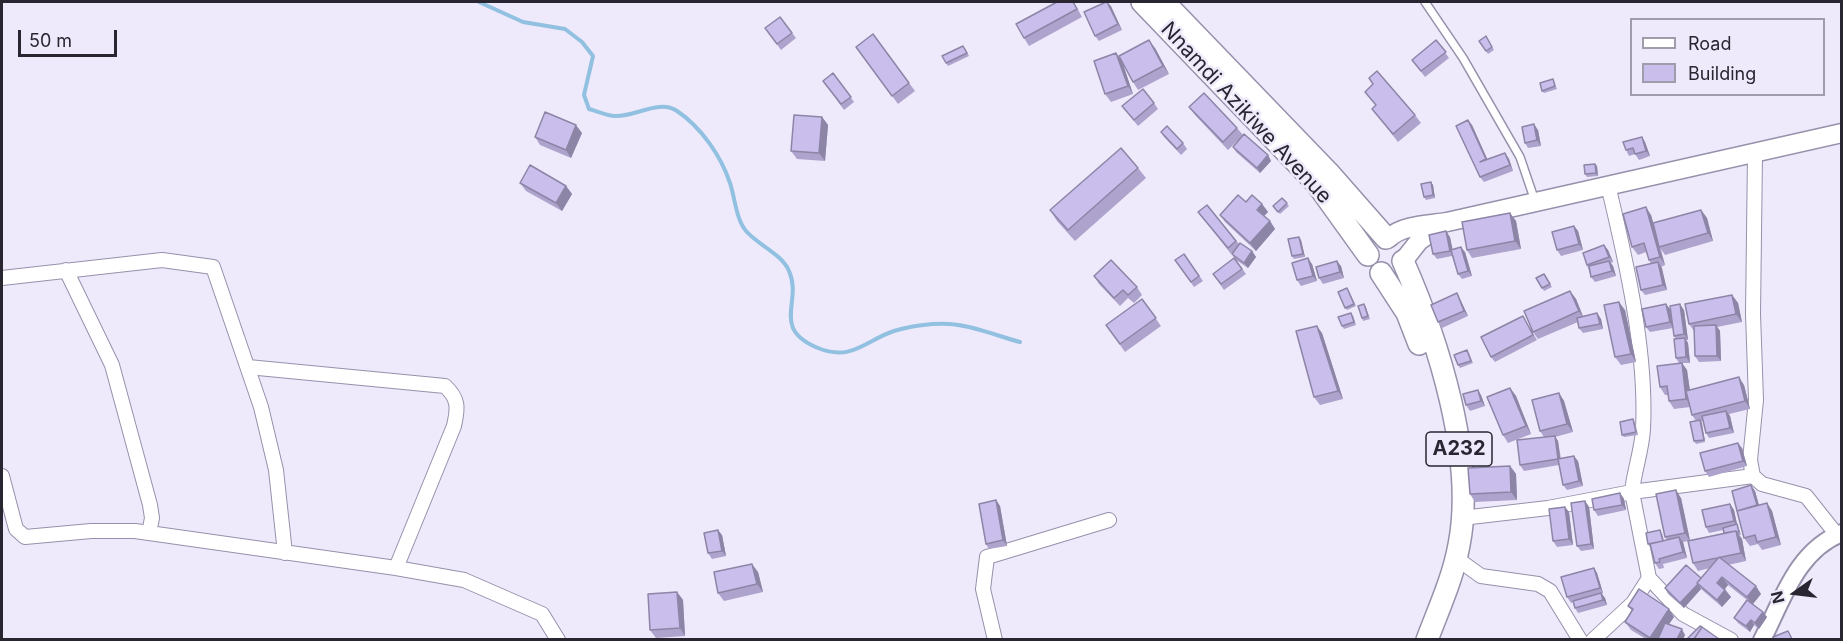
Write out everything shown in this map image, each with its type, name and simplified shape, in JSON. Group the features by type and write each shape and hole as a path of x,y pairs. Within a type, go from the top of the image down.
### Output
{"main road":[{"name":"Nnamdi Azikiwe Avenue","path":"1142,2 1317,184 1368,255"},
{"name":"Nnamdi Azikiwe Avenue","path":"1164,2 1328,172 1388,238"},
{"path":"1368,255 1376,241 1404,230 1842,133"},
{"path":"1381,273 1394,272 1419,241 1447,222"},
{"name":"A232","path":"1388,238 1397,242 1402,249 1403,261 1439,360 1456,426 1463,492 1456,558 1427,639"},
{"name":"A232","path":"1368,255 1373,268 1381,273 1407,314 1424,357 1436,394 1449,465 1450,510 1447,547 1441,571 1413,639"}],"street":[{"path":"1755,154 1753,314 1756,400 1750,460 1753,476 1762,484 1806,496 1840,534 1815,548 1804,560 1762,639"},
{"path":"1608,185 1623,244 1642,373 1643,430 1632,492 1649,578 1683,614 1731,639"},
{"path":"2,278 162,260 213,267 248,367 276,470 285,554"},
{"path":"66,270 112,365 150,505 152,518 149,533"},
{"path":"248,367 445,386 455,395 458,409 454,426 396,568"},
{"path":"2,476 16,529 21,536 39,537 91,531 149,533 396,568 464,580 542,614 558,639"},
{"path":"1462,518 1548,508 1632,492 1753,476"},
{"path":"995,639 983,589 987,557 1109,520"},
{"path":"1456,558 1481,576 1538,584 1550,591 1580,639"},
{"path":"1593,639 1633,603 1649,578"}],"lane":[{"path":"1425,2 1463,58 1520,157 1535,201"}],"building":[{"path":"1057,2 1073,2 1077,9 1024,38 1016,24"},
{"path":"1107,2 1118,24 1095,36 1084,12"},
{"path":"780,17 792,33 777,44 765,28"},
{"path":"873,34 909,83 892,96 856,47"},
{"path":"1486,36 1492,47 1486,51 1479,41"},
{"path":"1149,40 1163,66 1133,82 1119,56"},
{"path":"1436,40 1446,52 1421,71 1412,60"},
{"path":"963,46 967,53 946,63 942,56"},
{"path":"1116,53 1128,86 1105,94 1094,61"},
{"path":"1377,71 1415,115 1393,134 1372,109 1376,105 1365,92 1373,84 1369,78"},
{"path":"833,73 851,97 841,104 823,81"},
{"path":"1553,79 1555,86 1542,91 1540,83"},
{"path":"1143,89 1154,103 1134,120 1122,106"},
{"path":"1204,93 1237,128 1223,142 1189,107"},
{"path":"545,112 576,125 566,150 535,137"},
{"path":"794,115 822,117 819,153 791,151"},
{"path":"1468,120 1486,159 1480,162 1505,153 1510,165 1480,177 1456,126"},
{"path":"1534,124 1537,140 1525,143 1522,127"},
{"path":"1167,126 1183,143 1177,149 1161,132"},
{"path":"1244,134 1268,155 1257,168 1233,147"},
{"path":"1642,137 1646,151 1635,154 1633,148 1626,150 1623,142"},
{"path":"1121,148 1138,168 1068,230 1050,210"},
{"path":"1595,164 1596,173 1585,174 1584,165"},
{"path":"530,165 566,186 556,203 520,183"},
{"path":"1431,182 1433,195 1424,197 1421,184"},
{"path":"1238,195 1246,202 1252,195 1262,204 1257,210 1270,221 1250,243 1220,215"},
{"path":"1282,198 1287,203 1278,212 1273,206"},
{"path":"1207,205 1236,241 1228,248 1198,212"},
{"path":"1646,207 1660,257 1649,260 1644,243 1632,247 1623,214"},
{"path":"1701,210 1708,233 1659,247 1653,223"},
{"path":"1510,213 1515,241 1467,250 1462,222"},
{"path":"1574,226 1579,244 1557,250 1552,232"},
{"path":"1446,231 1450,251 1433,254 1429,235"},
{"path":"1299,237 1303,254 1292,256 1288,239"},
{"path":"1240,243 1252,251 1244,263 1232,254"},
{"path":"1604,245 1609,257 1587,265 1583,253"},
{"path":"1461,247 1468,271 1458,274 1451,250"},
{"path":"1184,254 1199,276 1191,282 1175,260"},
{"path":"1234,258 1242,269 1221,284 1213,274"},
{"path":"1308,258 1313,276 1297,280 1292,263"},
{"path":"1111,260 1137,287 1128,295 1123,290 1114,298 1094,276"},
{"path":"1337,261 1340,272 1319,278 1316,267"},
{"path":"1609,261 1612,271 1591,277 1589,266"},
{"path":"1658,262 1663,285 1641,290 1636,267"},
{"path":"1544,274 1550,284 1542,288 1536,278"},
{"path":"1347,288 1354,304 1345,308 1338,292"},
{"path":"1570,291 1579,311 1533,332 1524,311"},
{"path":"1457,293 1464,311 1438,322 1431,305"},
{"path":"1732,295 1736,314 1689,324 1685,304"},
{"path":"1142,299 1156,318 1120,344 1106,325"},
{"path":"1619,302 1631,354 1615,357 1604,305"},
{"path":"1364,304 1368,316 1362,318 1358,306"},
{"path":"1666,304 1670,322 1646,327 1642,309"},
{"path":"1680,304 1684,334 1674,336 1670,306"},
{"path":"1351,313 1354,322 1342,326 1338,317"},
{"path":"1597,313 1600,324 1579,328 1577,318"},
{"path":"1523,316 1533,335 1491,357 1481,337"},
{"path":"1716,325 1717,356 1695,356 1694,326"},
{"path":"1317,326 1338,391 1314,397 1296,331"},
{"path":"1685,338 1686,357 1676,358 1674,339"},
{"path":"1467,350 1471,361 1458,365 1454,355"},
{"path":"1682,363 1686,399 1669,401 1667,386 1660,387 1657,366"},
{"path":"1739,377 1745,401 1692,415 1686,391"},
{"path":"1510,388 1526,426 1503,435 1487,397"},
{"path":"1478,390 1481,401 1466,405 1463,394"},
{"path":"1559,393 1567,424 1540,431 1532,400"},
{"path":"1726,411 1730,428 1706,433 1702,416"},
{"path":"1633,419 1636,432 1622,435 1620,422"},
{"path":"1700,420 1704,440 1694,441 1690,422"},
{"path":"1555,436 1558,459 1520,465 1517,440"},
{"path":"1738,443 1743,461 1705,471 1700,453"},
{"path":"1574,456 1579,481 1563,485 1558,459"},
{"path":"1510,466 1511,492 1470,494 1468,468"},
{"path":"1751,485 1757,505 1737,511 1732,491"},
{"path":"1676,490 1685,533 1665,537 1656,494"},
{"path":"1620,493 1622,505 1594,510 1592,499"},
{"path":"996,500 1003,540 986,544 979,504"},
{"path":"1585,501 1591,544 1577,546 1571,503"},
{"path":"1767,503 1776,537 1757,542 1755,535 1744,538 1737,511"},
{"path":"1730,504 1734,521 1706,527 1702,510"},
{"path":"1565,507 1569,539 1553,541 1549,509"},
{"path":"1737,524 1739,532 1724,533 1723,528"},
{"path":"718,530 722,551 708,553 704,533"},
{"path":"1660,530 1663,541 1648,544 1646,533"},
{"path":"1736,531 1741,553 1693,563 1688,541"},
{"path":"1679,537 1683,552 1659,559 1660,562 1655,563 1650,544"},
{"path":"1719,557 1756,586 1747,597 1722,577 1717,583 1725,590 1717,600 1697,583"},
{"path":"752,564 757,584 718,593 714,572"},
{"path":"1686,565 1701,578 1680,603 1665,588"},
{"path":"1594,568 1600,588 1567,597 1561,577"},
{"path":"1639,589 1669,609 1650,638 1625,622 1633,609 1628,606"},
{"path":"677,592 680,628 650,630 648,594"},
{"path":"1601,593 1603,600 1575,608 1573,601"},
{"path":"1747,600 1763,612 1755,623 1751,620 1746,626 1734,618"},
{"path":"1665,623 1682,629 1677,639 1658,639"},
{"path":"1700,626 1702,627 1694,639 1687,639"},
{"path":"1702,627 1719,639 1694,639"},
{"path":"1788,631 1792,639 1774,639 1773,637"}],"waterway":[{"path":"479,2 523,22 565,29 582,42 593,56 584,95 589,109 623,116 655,108 670,108 694,125 709,143 721,163 746,231 786,265 793,293 791,323 795,332 804,340 818,348 840,353 858,348 900,329 943,324 967,326 1020,342"}]}
